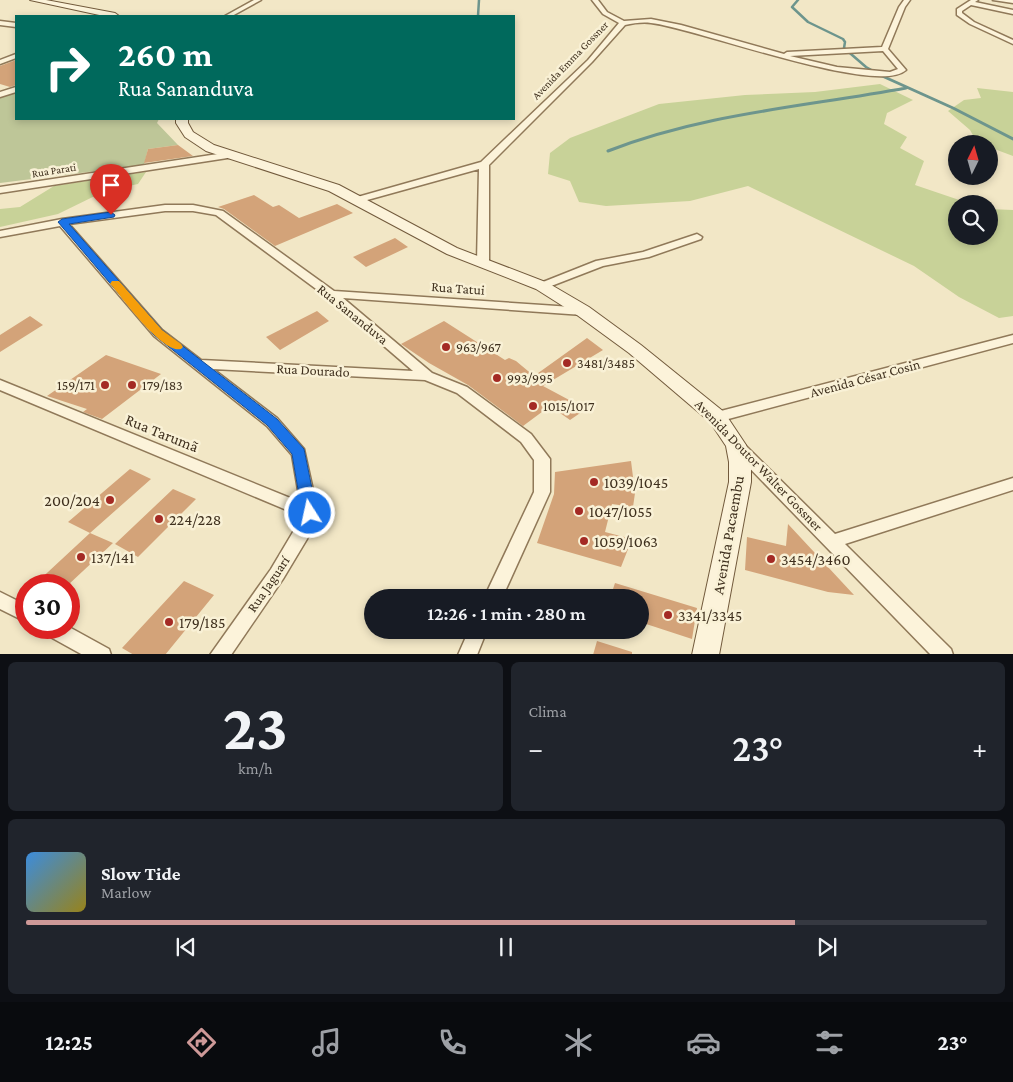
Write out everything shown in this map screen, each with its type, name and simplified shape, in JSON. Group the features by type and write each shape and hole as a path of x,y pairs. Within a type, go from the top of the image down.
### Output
{"main road":[{"path":"34,0 110,15"},
{"name":"Avenida Doutor Walter Gossner","path":"182,120 188,134 210,148 334,188 452,251 542,286 583,311 635,348 716,417 736,445"},
{"name":"Avenida Pacaembu","path":"705,654 740,482 740,462 736,445"}],"street":[{"path":"230,15 258,0"},
{"path":"594,0 605,13 623,24"},
{"path":"885,48 906,0"},
{"path":"996,0 1013,1"},
{"path":"1013,12 973,2 959,10 959,14 964,19 1013,42"},
{"name":"Avenida Emma Gossner","path":"357,200 484,164 590,61 623,24 635,21 651,21 682,27 807,63 838,69 897,73 902,70 885,48 780,55"},
{"path":"0,23 15,25"},
{"path":"0,54 15,56"},
{"path":"0,62 15,56"},
{"path":"0,95 15,89"},
{"name":"Rua Parati","path":"0,190 231,155"},
{"path":"483,262 484,164"},
{"name":"Rua Sananduva","path":"0,234 62,222 166,208 193,208 219,213 331,294 427,376 462,390 526,438 542,458 542,492 497,589"},
{"path":"62,222 158,333 272,422 299,453 310,513"},
{"path":"542,286 600,263 645,255 697,237"},
{"name":"Rua Tatui","path":"331,294 583,311"},
{"name":"Avenida César Cosin","path":"716,417 1013,339"},
{"name":"Rua Dourado","path":"200,364 427,376"},
{"name":"Rua Tarumã","path":"0,385 310,513"},
{"name":"Avenida Doutor Walter Gossner","path":"736,445 944,654"},
{"path":"833,542 1013,484"},
{"name":"Rua Jaguarí","path":"219,654 277,574 304,529 310,513"},
{"path":"0,600 15,608"},
{"path":"73,639 102,654"},
{"path":"467,654 474,639"}],"green space":[{"path":"880,84 913,100 887,113 884,124 907,137 900,148 924,161 915,185 948,196 948,245 998,245 998,209 1013,210 1013,316 999,318 959,297 914,266 748,186 690,201 606,206 579,202 570,181 548,174 550,153 570,138 659,104 745,95 815,92"},
{"path":"977,88 1013,92 1013,156 998,150 998,135 973,135 970,130 948,111 964,100 981,98"},
{"path":"15,92 15,120 158,120 157,123 178,145 148,149 144,165 0,183 0,98"},
{"path":"146,172 138,184 105,191 58,214 0,227 0,209 20,207 54,186"}],"building":[{"path":"15,60 15,85 10,87 0,84 0,66"},
{"path":"178,145 193,156 144,163 148,149"},
{"path":"254,195 273,207 279,205 299,218 337,204 353,213 275,246 224,209 218,207"},
{"path":"395,238 408,247 366,267 353,257"},
{"path":"317,311 329,321 280,350 266,337"},
{"path":"30,316 43,325 0,352 0,335"},
{"path":"444,321 505,360 509,358 516,361 534,376 587,338 603,350 543,386 586,409 570,420 550,406 523,426 468,385 429,363 401,344"},
{"path":"106,355 161,374 102,419 83,412 87,409 47,396"},
{"path":"631,461 635,493 633,507 612,504 605,532 632,539 621,567 537,543 554,494 555,472"},
{"name":"200/204","path":"130,469 151,479 90,533 68,522"},
{"name":"224/228","path":"173,489 196,499 138,557 115,544"},
{"path":"788,524 854,595 828,592 745,570 747,537 786,546"},
{"name":"137/141","path":"90,533 113,543 80,574 46,574"},
{"name":"179/185","path":"184,581 214,595 166,654 132,654 122,648"},
{"name":"3341/3345","path":"615,583 635,589 613,589"},
{"name":"3341/3345","path":"649,593 697,608 692,639 649,625"},
{"path":"597,641 632,652 632,654 593,654"}],"waterway":[{"path":"478,15 479,0"},
{"path":"798,0 792,7 808,22 843,39 845,42 844,48 866,67 881,76"},
{"path":"881,76 953,108 1013,139"},
{"path":"608,151 645,138 718,119 906,88"}],"slow traffic":[{"path":"116,284 158,333 177,347"}],"place":[{"name":"963/967","path":"446,347"},
{"name":"3481/3485","path":"567,363"},
{"name":"993/995","path":"497,378"},
{"name":"159/171","path":"105,385"},
{"name":"179/183","path":"132,385"},
{"name":"1015/1017","path":"533,406"},
{"name":"1039/1045","path":"594,482"},
{"name":"200/204","path":"110,500"},
{"name":"1047/1055","path":"579,511"},
{"name":"224/228","path":"159,519"},
{"name":"1059/1063","path":"584,541"},
{"name":"137/141","path":"81,557"},
{"name":"3454/3460","path":"771,559"},
{"name":"3341/3345","path":"668,615"},
{"name":"179/185","path":"169,622"}],"route":[{"path":"111,215 62,222 158,333 272,422 299,453 310,513"}]}
